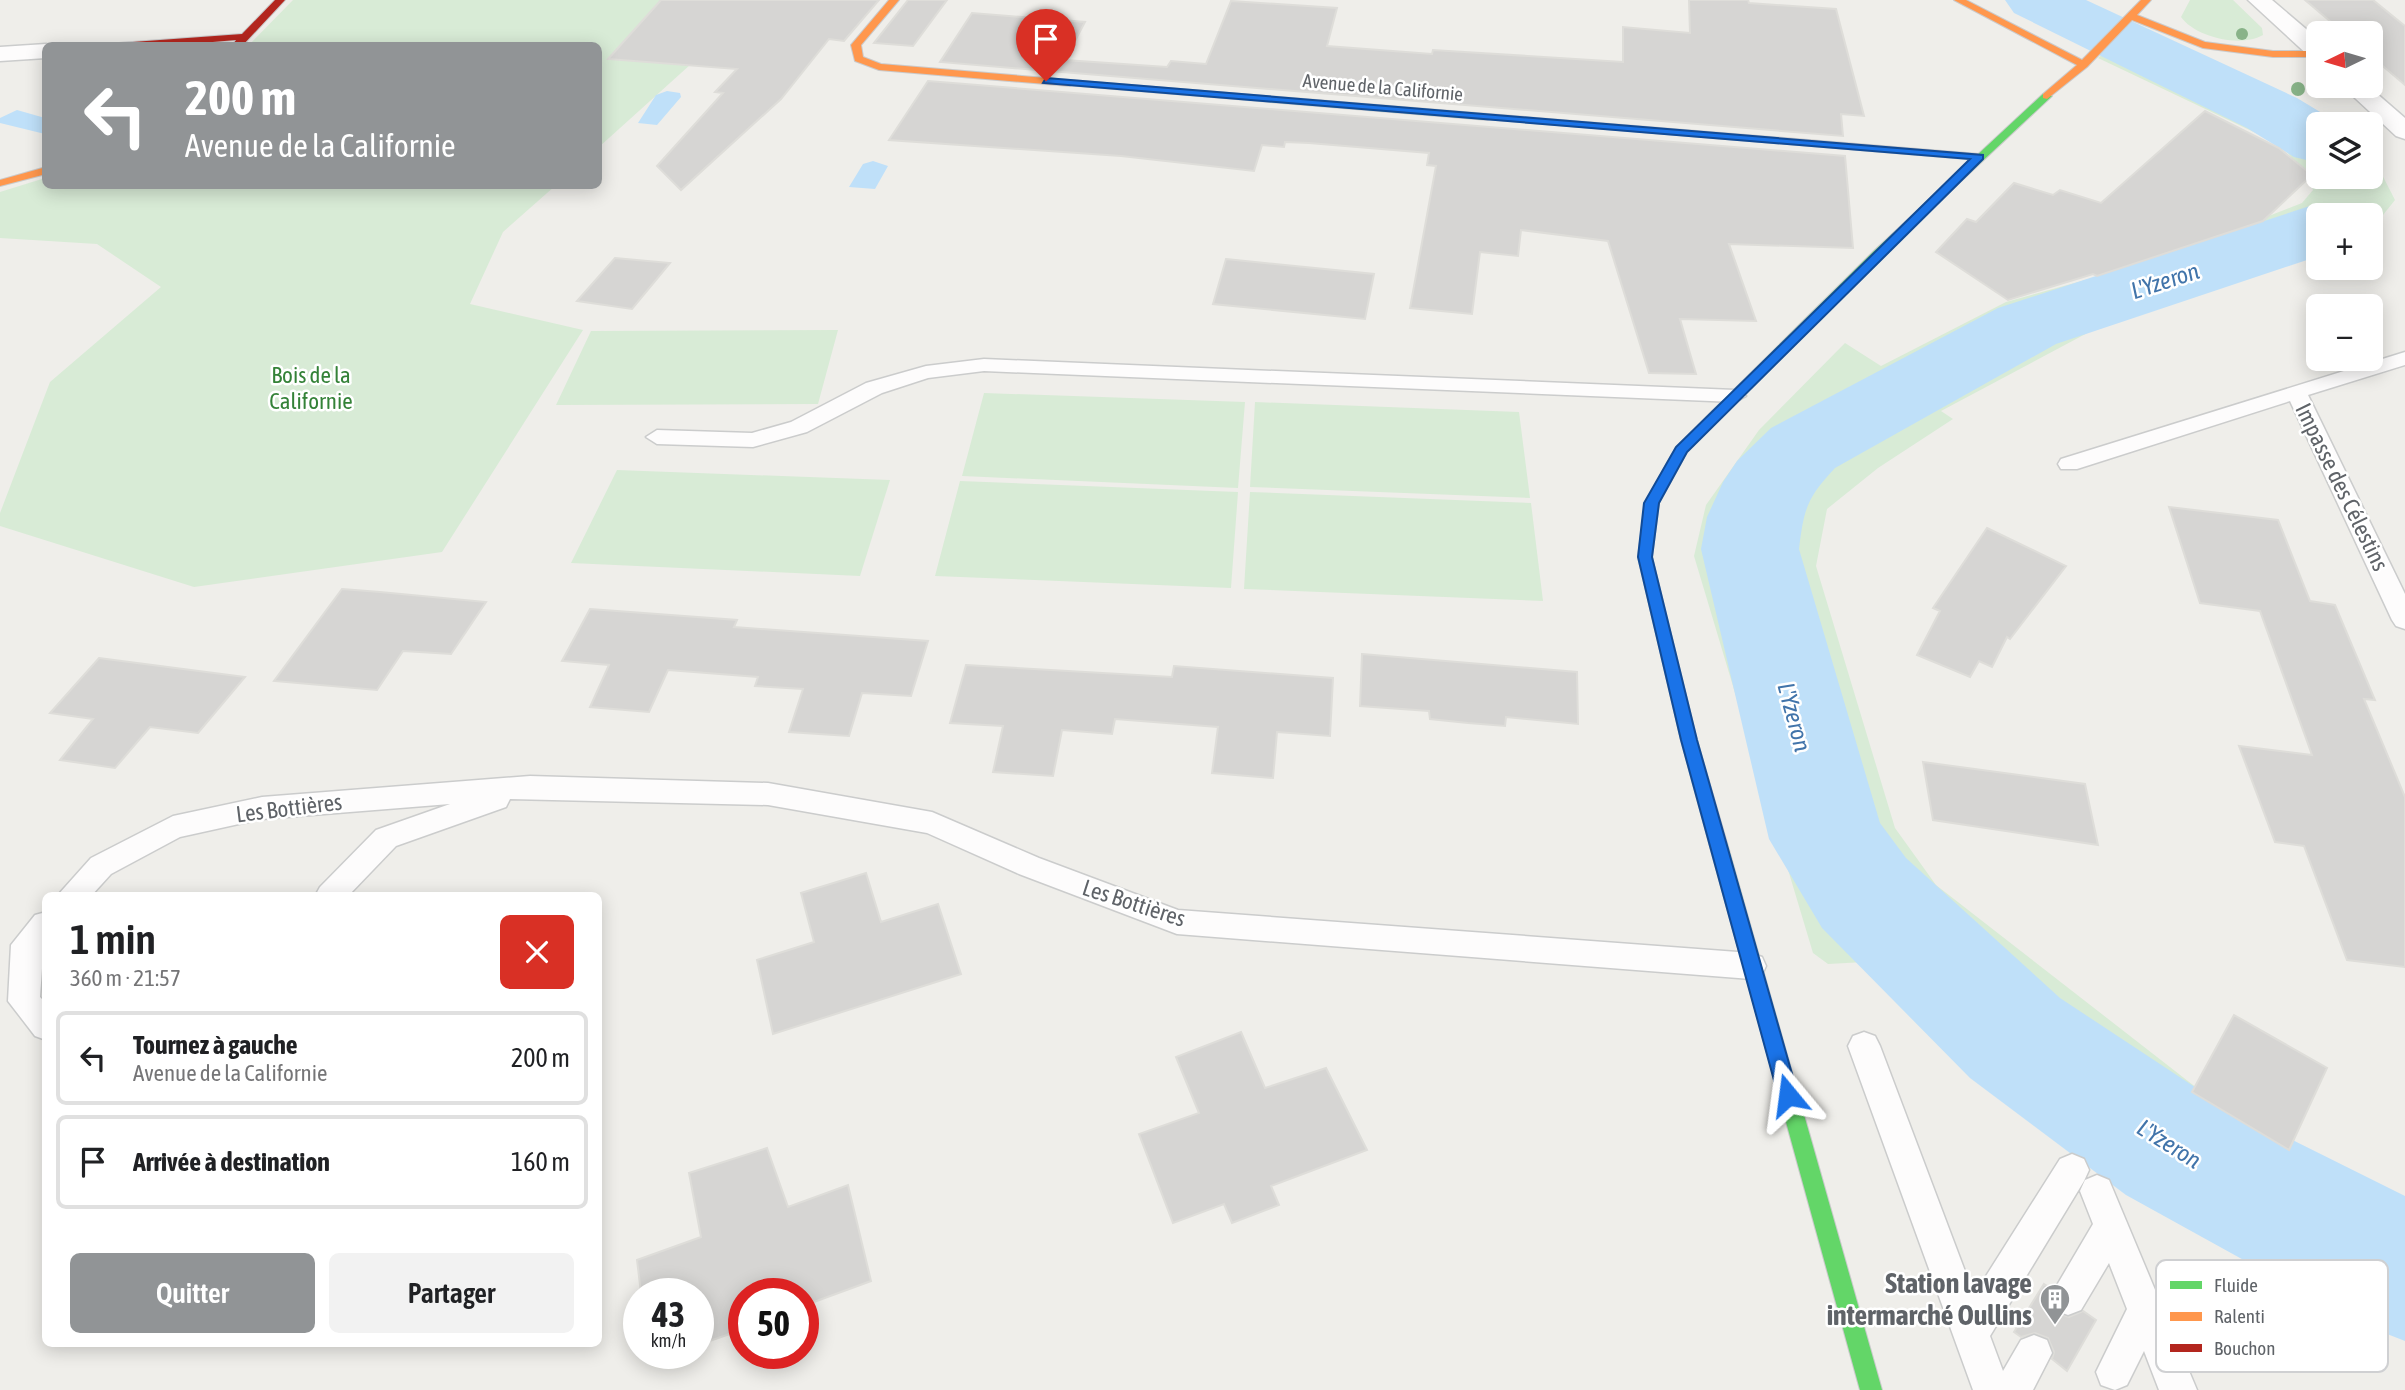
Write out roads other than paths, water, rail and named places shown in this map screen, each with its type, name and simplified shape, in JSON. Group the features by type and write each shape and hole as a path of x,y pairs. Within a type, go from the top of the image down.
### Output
{"street":[{"path":"216,42 240,41 279,0"},
{"name":"Avenue de la Californie","path":"894,0 856,45 858,59 893,68 1979,157"},
{"path":"1959,0 2088,60"},
{"path":"2259,0 2306,42"},
{"path":"1871,1390 1689,740 1645,557 1651,503 1681,450 1979,157 2088,60 2138,9 2203,45 2273,54 2306,54"},
{"path":"0,54 42,51"},
{"path":"2368,98 2405,131"},
{"path":"0,183 42,171"}],"lane":[{"name":"Impasse des Célestins","path":"2069,464 2405,358"},
{"path":"657,438 752,440 799,427 874,388 926,372 984,365 1735,396"},
{"name":"Impasse des Célestins","path":"2296,392 2405,620"},
{"name":"Les Bottières","path":"76,892 101,866 173,827 262,808 530,787 768,794 932,823 1029,866 1177,922 1751,966"},
{"name":"Les Bottières","path":"334,892 386,838 530,787"},
{"path":"42,928 26,945 24,1001 42,1021"},
{"path":"1864,1046 1992,1390"},
{"path":"1971,1333 2084,1181 2112,1226 2156,1335"},
{"path":"2068,1297 2112,1226"},
{"path":"2114,1372 2146,1310"},
{"path":"2013,1390 2035,1353"},
{"path":"2171,1372 2178,1390"}],"water":[{"path":"667,91 680,93 681,97 657,125 638,123 656,95"},
{"path":"17,110 42,117 42,133 0,123 0,118"},
{"path":"873,161 888,166 875,189 849,187 863,164"}],"waterway":[{"name":"L'Yzeron","path":"2036,0 2272,113 2306,134"},
{"name":"L'Yzeron","path":"2306,233 2027,326 1803,448 1770,482 1755,517 1750,549 1827,839 1864,893 2015,1038 2174,1150 2384,1260"},
{"name":"L'Yzeron","path":"2388,1262 2405,1271"}],"place":[{"name":"Station lavage intermarché Oullins","path":"2055,1326"}],"park label":[{"name":"Bois de la Californie","path":"311,388"}]}
